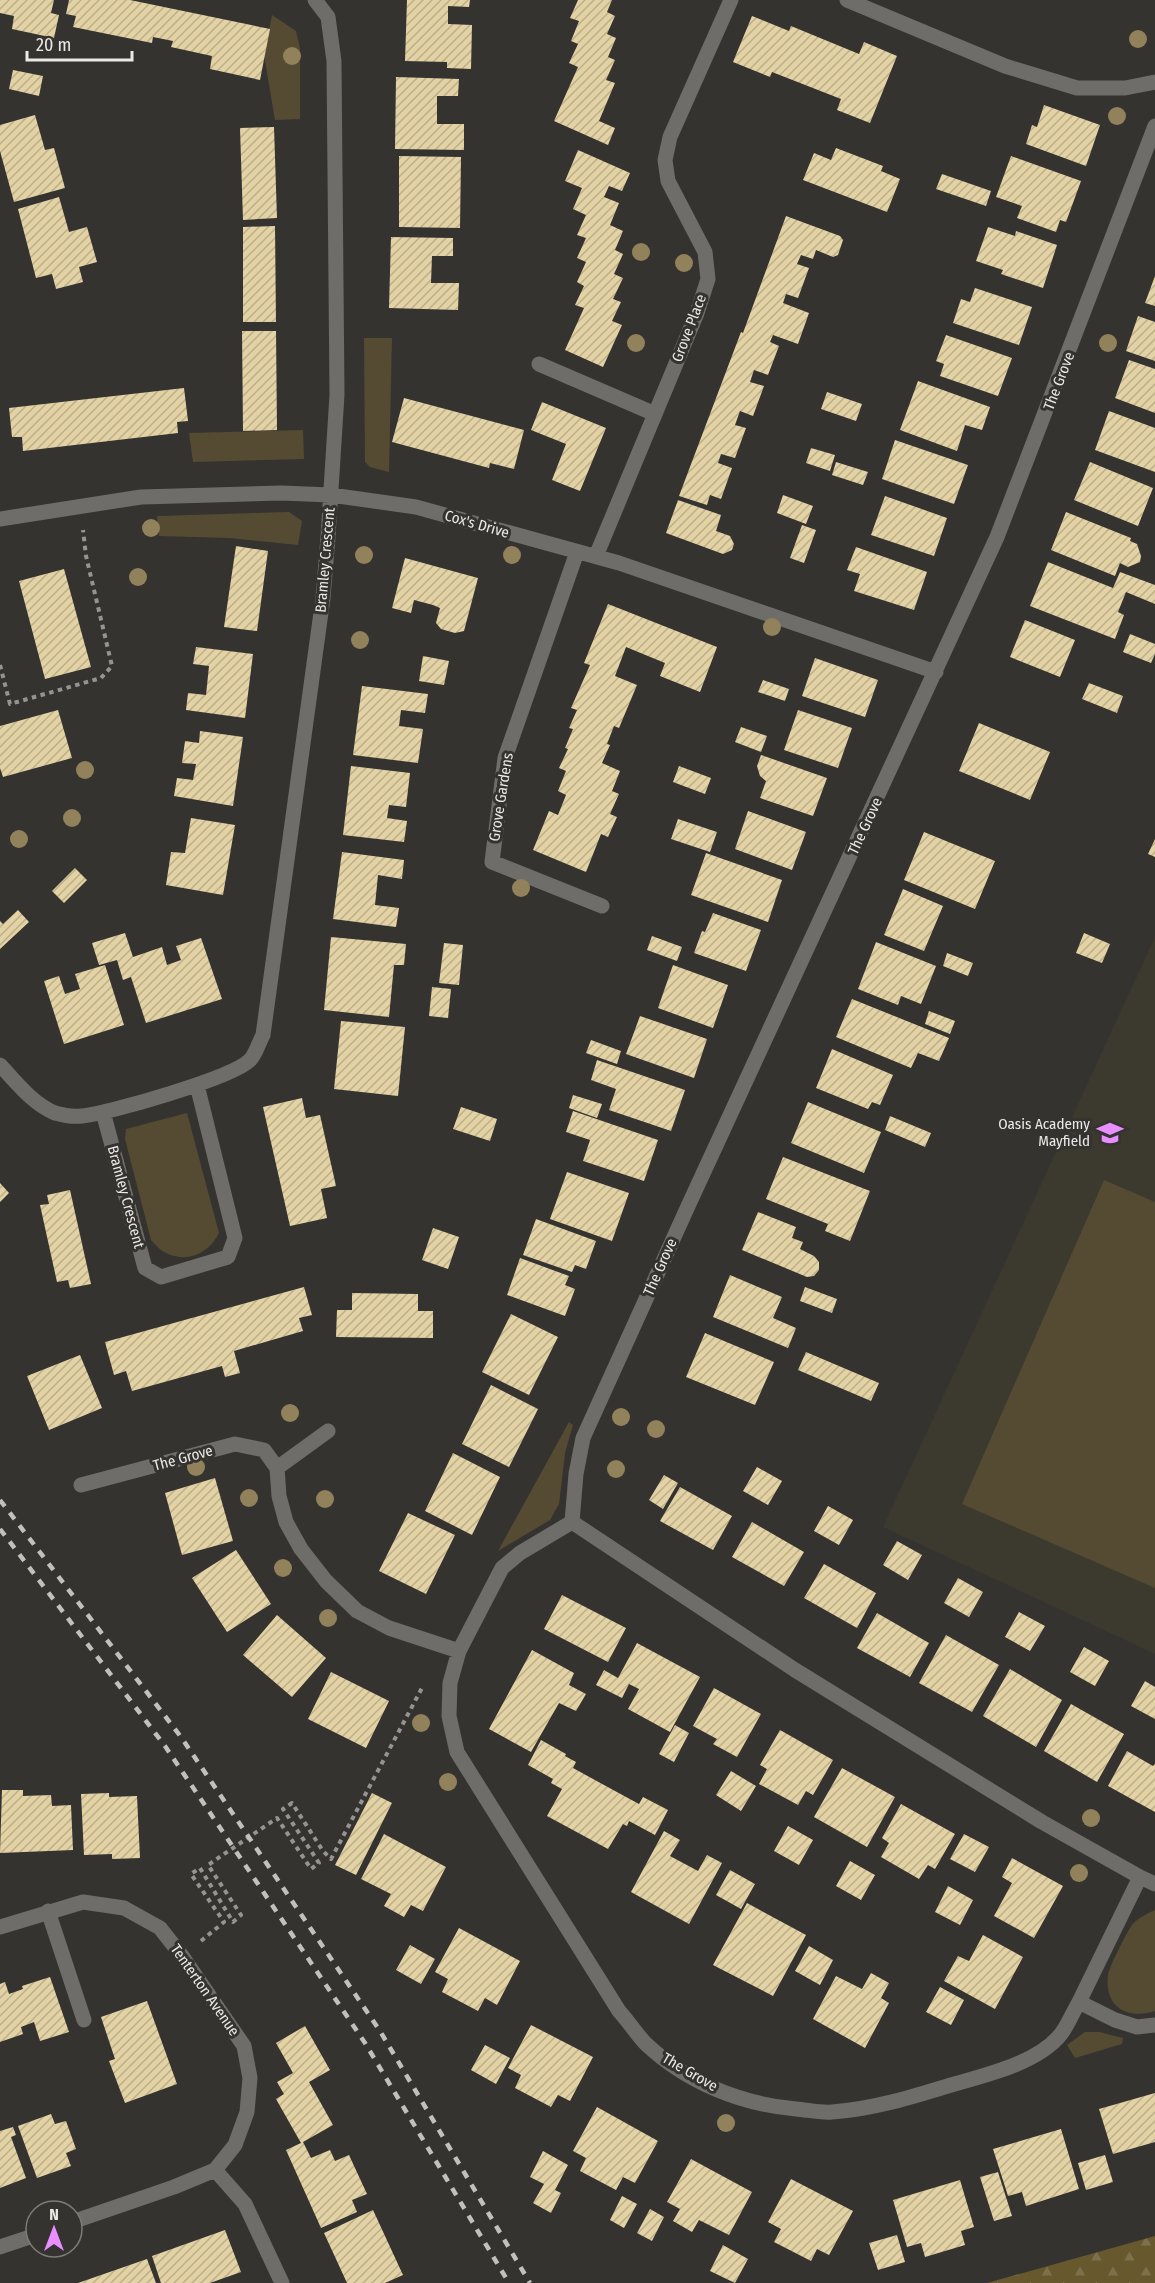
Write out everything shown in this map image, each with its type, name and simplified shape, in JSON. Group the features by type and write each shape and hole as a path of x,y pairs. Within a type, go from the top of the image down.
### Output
{"street":[{"name":"Bramley Crescent","path":"0,1065 40,1105 57,1114 80,1116 104,1112 197,1085 250,1059 263,1035 323,598 337,395 334,61 328,17 315,0"},
{"name":"Grove Place","path":"596,556 697,312 708,279 705,252 668,181 665,160 670,137 731,0"},
{"path":"847,0 1005,66 1077,88 1125,88 1155,82"},
{"name":"The Grove","path":"1140,1877 1061,2034 1035,2055 960,2082 874,2106 829,2113 749,2101 707,2086 672,2066 644,2041 619,2011 457,1752 449,1716 450,1683 459,1651 502,1568 520,1553 572,1522 576,1474 583,1438 1006,517 1155,126"},
{"path":"539,364 655,414"},
{"name":"Cox's Drive","path":"0,519 141,497 281,493 331,495 416,507 596,556 936,672"},
{"name":"Grove Gardens","path":"577,552 505,758 498,799 492,862 602,906"},
{"name":"Bramley Crescent","path":"104,1112 145,1268 161,1277 228,1257 235,1238 197,1085"},
{"path":"328,1431 277,1468 279,1496 286,1522 301,1549 326,1581 357,1611 389,1628 459,1651"},
{"name":"The Grove","path":"81,1485 235,1444 264,1450 277,1468"},
{"path":"572,1522 801,1673 1042,1822 1155,1884"},
{"name":"Tenterton Avenue","path":"0,1927 82,1902 124,1908 160,1928 244,2046 250,2078 247,2112 235,2145 215,2170 174,2187 84,2218"},
{"path":"48,1911 84,2020"},
{"path":"1078,2002 1115,2020 1137,2027 1155,2025"},
{"path":"215,2170 244,2204 282,2283"},
{"path":"0,2247 24,2239"}],"path":[{"path":"0,665 10,704 101,678 112,666 86,556 80,506"},
{"path":"182,1956 224,1922 190,1874 200,1868 233,1922 241,1915 208,1865 277,1818 311,1869 319,1863 283,1809 292,1803 323,1851 331,1859 424,1683 450,1683"}],"shaded area":[{"path":"272,15 296,31 300,48 300,119 275,120 264,55"},
{"path":"364,338 392,338 389,472 370,467 365,462"},
{"path":"303,430 304,459 193,462 189,433"},
{"path":"289,512 302,521 298,545 230,538 159,536 157,516"},
{"name":"Oasis Academy Mayfield","path":"1155,937 1155,1654 883,1527"},
{"path":"187,1113 219,1233 209,1247 202,1252 187,1257 178,1257 161,1250 151,1240 125,1139 126,1129"},
{"path":"1104,1180 1155,1202 1155,1588 962,1504"},
{"path":"569,1422 573,1425 565,1453 559,1504 550,1520 498,1551"},
{"path":"1155,1910 1155,2011 1135,2014 1127,2012 1114,2003 1108,1986 1108,1975 1118,1950 1132,1925 1142,1916"},
{"path":"1085,2032 1099,2032 1123,2038 1122,2044 1075,2058 1067,2045"}],"green space":[{"path":"1155,2236 1155,2283 987,2283"}],"building":[{"path":"0,0 54,0 51,13 59,15 54,38 12,29 14,16 0,13"},
{"path":"69,0 130,0 270,29 260,80 210,69 212,56 171,47 173,41 153,37 152,43 73,27 76,16 66,14"},
{"path":"407,0 470,0 469,7 448,6 448,24 472,25 471,69 447,68 447,62 405,61"},
{"path":"578,0 612,0 607,12 615,16 607,34 616,38 608,57 615,60 606,80 615,83 599,121 615,128 608,145 554,121 578,67 569,63 578,44 571,41 579,21 570,18"},
{"path":"752,16 789,31 791,26 859,54 864,42 897,56 870,123 837,110 841,99 772,72 770,77 733,62"},
{"path":"13,70 43,76 39,96 9,89"},
{"path":"396,77 459,79 458,96 437,96 437,124 464,124 464,150 395,149"},
{"path":"1044,105 1100,125 1086,166 1026,144 1032,125 1037,127"},
{"path":"35,115 45,150 54,148 65,188 14,202 0,151 0,125"},
{"path":"274,127 277,218 243,220 240,128"},
{"path":"836,148 883,166 881,171 900,179 887,212 803,180 814,153 831,160"},
{"path":"578,150 630,173 622,191 609,186 604,197 619,203 610,225 623,231 615,250 623,254 614,274 623,278 613,299 621,302 612,321 622,325 603,367 565,350 584,308 575,305 584,286 577,282 586,262 577,258 586,238 577,235 586,215 573,209 582,188 565,181"},
{"path":"399,156 461,157 460,228 399,227"},
{"path":"1011,156 1081,181 1066,222 1060,220 1056,232 1017,218 1022,206 996,197"},
{"path":"942,174 991,191 986,206 936,189"},
{"path":"59,197 69,232 87,227 97,262 79,267 83,282 56,289 52,274 36,278 18,209"},
{"path":"786,216 840,236 843,240 838,255 833,257 816,250 813,259 801,255 797,264 809,268 798,298 786,294 783,303 809,313 798,344 773,335 770,342 779,346 768,375 754,370 750,382 764,386 753,416 740,411 735,425 746,428 735,458 721,454 718,463 732,468 721,499 710,495 707,505 679,496 741,332 743,333"},
{"path":"275,226 276,322 243,322 243,227"},
{"path":"988,227 1015,236 1016,231 1057,245 1043,288 1001,274 1003,270 976,261"},
{"path":"391,237 453,238 453,256 432,256 431,283 459,283 458,310 389,308"},
{"path":"1155,276 1155,306 1145,303"},
{"path":"975,288 1032,307 1019,345 953,323 961,299 970,302"},
{"path":"1138,316 1155,322 1155,361 1126,351"},
{"path":"242,331 276,331 277,430 243,431"},
{"path":"946,335 1012,358 998,396 940,376 944,364 936,361"},
{"path":"1129,360 1155,369 1155,413 1115,398"},
{"path":"918,381 990,407 982,430 965,425 957,451 900,430"},
{"path":"184,388 188,421 177,422 178,433 23,451 22,437 12,437 9,408"},
{"path":"827,392 862,404 856,421 821,409"},
{"path":"404,398 524,430 514,469 490,463 489,468 392,442"},
{"path":"542,402 606,428 580,491 552,480 566,444 531,430"},
{"path":"1109,411 1155,428 1155,472 1095,450"},
{"path":"895,440 968,465 954,504 882,479"},
{"path":"811,448 835,455 830,471 806,463"},
{"path":"836,462 868,472 863,485 832,475"},
{"path":"1090,462 1153,488 1138,526 1074,500"},
{"path":"783,495 813,506 806,524 777,513"},
{"path":"885,496 947,518 934,556 871,535"},
{"path":"678,500 721,515 716,531 730,536 734,544 732,550 723,554 666,533"},
{"path":"1066,512 1131,538 1130,541 1137,544 1141,556 1140,562 1128,567 1120,563 1115,576 1051,550"},
{"path":"802,525 816,530 804,563 790,558"},
{"path":"236,546 268,551 257,631 224,627"},
{"path":"856,547 927,572 914,610 854,591 860,574 847,570"},
{"path":"405,558 478,578 464,631 455,633 441,629 436,623 440,608 433,605 414,600 411,613 392,608"},
{"path":"1048,562 1113,588 1120,572 1155,585 1155,604 1126,592 1118,612 1124,615 1115,639 1030,606"},
{"path":"64,569 91,667 45,679 19,581"},
{"path":"608,604 717,647 700,692 660,676 665,663 626,647 615,676 637,685 619,728 614,726 607,744 610,745 602,763 620,771 612,791 619,794 610,814 617,817 608,837 601,834 586,872 533,850 549,811 558,815 566,795 558,791 566,771 559,768 568,749 565,748 573,729 569,728 577,710 571,708 590,665 584,663"},
{"path":"1025,620 1075,640 1060,677 1010,657"},
{"path":"1130,634 1155,644 1155,654 1151,663 1123,652"},
{"path":"196,647 253,654 245,718 186,710 188,693 206,695 209,666 193,664"},
{"path":"423,656 449,661 444,685 419,681"},
{"path":"815,658 878,680 865,717 802,696"},
{"path":"763,680 789,689 785,701 758,692"},
{"path":"1089,683 1123,696 1117,713 1082,699"},
{"path":"362,686 428,694 425,713 401,710 399,726 423,729 418,763 353,755"},
{"path":"58,710 72,758 3,777 0,768 0,726"},
{"path":"798,710 852,728 838,768 784,750"},
{"path":"979,723 1050,752 1030,800 959,771"},
{"path":"741,727 767,736 761,752 735,742"},
{"path":"200,731 243,737 233,806 174,796 177,778 193,780 196,764 182,763 185,741 199,743"},
{"path":"761,755 827,778 813,816 760,798 766,781 760,776 757,766"},
{"path":"351,766 410,773 406,807 389,805 387,818 407,821 404,842 343,835"},
{"path":"679,766 711,778 705,794 673,782"},
{"path":"748,811 806,832 792,870 735,849"},
{"path":"191,818 235,825 223,895 166,885 171,852 185,853"},
{"path":"678,819 717,832 710,852 671,839"},
{"path":"924,832 995,861 975,909 904,880"},
{"path":"1155,839 1155,857 1148,854"},
{"path":"342,852 404,860 402,879 378,875 375,905 399,908 396,927 333,919"},
{"path":"706,853 782,880 768,922 691,895"},
{"path":"75,868 87,880 64,903 52,891"},
{"path":"903,889 943,906 924,951 884,935"},
{"path":"18,910 29,922 0,949 0,921 3,924"},
{"path":"713,913 761,930 746,971 694,953 702,931 705,932"},
{"path":"125,933 133,957 162,947 167,965 181,960 176,946 201,938 222,999 146,1023 131,977 123,980 117,960 99,965 92,943"},
{"path":"1084,933 1110,944 1102,963 1076,953"},
{"path":"652,936 682,947 677,961 647,950"},
{"path":"331,937 406,944 404,965 394,965 389,1017 324,1010"},
{"path":"876,942 936,966 921,1004 901,996 898,1005 858,989"},
{"path":"444,943 463,945 459,985 439,983"},
{"path":"947,953 973,963 968,976 943,966"},
{"path":"105,965 124,1025 64,1044 44,981 59,976 65,994 80,989 75,974"},
{"path":"673,965 728,985 713,1028 658,1008"},
{"path":"432,987 451,989 448,1018 429,1016"},
{"path":"852,999 949,1038 939,1061 918,1053 911,1068 836,1037"},
{"path":"929,1011 955,1021 950,1034 925,1024"},
{"path":"640,1016 707,1039 694,1078 626,1054"},
{"path":"341,1021 405,1027 398,1096 334,1089"},
{"path":"591,1040 621,1051 617,1064 586,1053"},
{"path":"832,1049 893,1075 880,1105 872,1102 868,1109 816,1088"},
{"path":"597,1060 685,1090 671,1131 609,1110 616,1089 591,1080"},
{"path":"573,1095 602,1104 597,1118 569,1108"},
{"path":"302,1098 306,1118 320,1115 336,1186 321,1189 327,1218 290,1226 263,1107"},
{"path":"808,1102 881,1132 864,1173 791,1143"},
{"path":"461,1107 497,1119 490,1141 453,1129"},
{"path":"573,1111 658,1140 644,1181 583,1161 590,1140 566,1132"},
{"path":"890,1116 931,1133 925,1147 885,1130"},
{"path":"783,1157 870,1191 850,1241 825,1231 828,1224 766,1199"},
{"path":"567,1172 629,1193 612,1241 550,1219"},
{"path":"0,1183 9,1193 0,1202"},
{"path":"70,1190 91,1284 70,1288 68,1280 57,1282 40,1205 49,1204 47,1195"},
{"path":"758,1212 796,1227 792,1238 803,1242 800,1249 814,1256 819,1262 819,1270 814,1276 807,1277 742,1250"},
{"path":"536,1219 596,1241 586,1269 575,1265 572,1272 523,1255"},
{"path":"433,1228 459,1237 448,1269 422,1260"},
{"path":"520,1258 569,1276 565,1285 575,1289 565,1316 507,1295"},
{"path":"730,1275 782,1297 773,1318 796,1328 788,1348 713,1317"},
{"path":"304,1287 312,1315 299,1318 303,1331 234,1351 240,1373 225,1377 222,1366 132,1391 126,1371 114,1375 105,1342"},
{"path":"805,1287 837,1299 832,1313 800,1301"},
{"path":"352,1293 418,1294 418,1311 433,1311 433,1338 336,1337 337,1310 352,1310"},
{"path":"511,1314 558,1337 529,1395 482,1372"},
{"path":"705,1333 774,1362 755,1405 686,1377"},
{"path":"806,1352 879,1383 871,1401 798,1370"},
{"path":"80,1355 102,1408 49,1430 27,1376"},
{"path":"491,1385 538,1409 509,1467 462,1444"},
{"path":"453,1453 500,1477 472,1535 425,1511"},
{"path":"757,1467 782,1481 768,1505 743,1491"},
{"path":"664,1475 678,1483 663,1509 649,1500"},
{"path":"215,1478 233,1541 182,1555 165,1493"},
{"path":"680,1487 732,1516 713,1550 660,1521"},
{"path":"828,1506 853,1520 839,1545 814,1531"},
{"path":"408,1513 455,1535 426,1594 379,1571"},
{"path":"752,1522 804,1552 784,1586 732,1557"},
{"path":"897,1541 922,1555 908,1580 883,1565"},
{"path":"236,1550 271,1604 227,1632 192,1578"},
{"path":"824,1564 876,1593 857,1628 804,1598"},
{"path":"958,1578 983,1592 969,1617 944,1603"},
{"path":"562,1595 626,1628 608,1662 544,1629"},
{"path":"1019,1612 1045,1626 1030,1651 1005,1637"},
{"path":"877,1613 929,1643 910,1677 857,1648"},
{"path":"277,1615 326,1658 292,1697 243,1655"},
{"path":"946,1635 999,1665 972,1712 919,1683"},
{"path":"637,1643 700,1677 670,1732 628,1709 639,1689 629,1684 622,1698 596,1685 604,1670 618,1678"},
{"path":"1084,1647 1109,1661 1095,1686 1070,1672"},
{"path":"532,1650 574,1673 569,1685 586,1694 576,1711 559,1703 531,1752 489,1729"},
{"path":"1010,1669 1062,1700 1036,1747 983,1716"},
{"path":"331,1672 389,1701 366,1748 308,1719"},
{"path":"1145,1681 1155,1687 1155,1719 1131,1706"},
{"path":"714,1688 761,1714 737,1757 713,1744 717,1739 693,1726"},
{"path":"1071,1704 1124,1734 1097,1782 1044,1751"},
{"path":"675,1725 689,1733 674,1762 659,1754"},
{"path":"780,1730 833,1760 813,1795 806,1791 798,1805 759,1784 767,1769 760,1765"},
{"path":"541,1740 576,1762 573,1768 639,1804 643,1797 668,1810 655,1835 629,1821 627,1826 623,1824 608,1849 547,1816 562,1789 551,1783 553,1779 528,1765"},
{"path":"1127,1751 1153,1766 1155,1764 1155,1812 1108,1786"},
{"path":"842,1768 895,1797 867,1847 814,1817"},
{"path":"731,1771 756,1786 741,1811 716,1795"},
{"path":"2,1790 23,1790 23,1796 51,1795 52,1806 71,1805 73,1850 0,1853"},
{"path":"109,1793 109,1797 137,1796 140,1858 112,1859 112,1854 84,1855 81,1794"},
{"path":"372,1793 392,1803 356,1875 335,1865"},
{"path":"901,1804 955,1834 935,1869 928,1865 919,1879 881,1857 889,1843 882,1838"},
{"path":"788,1826 813,1840 799,1865 774,1851"},
{"path":"664,1831 680,1840 670,1856 698,1871 707,1855 722,1863 689,1924 631,1892"},
{"path":"384,1834 446,1867 423,1911 411,1905 404,1917 384,1906 391,1894 361,1879"},
{"path":"964,1834 989,1847 975,1872 950,1859"},
{"path":"1012,1858 1063,1886 1034,1938 994,1916 1012,1883 1002,1877"},
{"path":"850,1861 875,1875 861,1900 836,1886"},
{"path":"730,1870 755,1884 741,1909 716,1895"},
{"path":"948,1886 973,1900 960,1925 935,1912"},
{"path":"747,1903 806,1935 773,1996 713,1965"},
{"path":"459,1928 520,1961 497,2005 485,1998 478,2011 442,1992 448,1979 435,1972"},
{"path":"983,1935 1023,1957 995,2009 944,1981 958,1956 969,1961"},
{"path":"410,1945 435,1959 421,1984 396,1970"},
{"path":"809,1946 833,1960 820,1985 795,1971"},
{"path":"871,1973 889,1983 881,1998 889,2003 865,2048 813,2019 836,1976 862,1989"},
{"path":"50,1977 69,2032 40,2041 34,2022 21,2027 23,2034 0,2042 0,1984 5,1982 9,1994 23,1989 22,1986"},
{"path":"940,1987 964,2000 951,2025 926,2012"},
{"path":"147,2001 177,2084 125,2103 109,2061 115,2059 101,2017"},
{"path":"531,2025 593,2057 570,2101 558,2095 551,2107 515,2088 521,2075 508,2068"},
{"path":"305,2026 330,2070 309,2082 333,2125 303,2142 311,2158 330,2150 335,2161 349,2155 367,2194 352,2200 357,2212 321,2228 286,2150 301,2143 276,2099 284,2094 277,2082 293,2073 276,2043"},
{"path":"485,2045 510,2058 496,2084 471,2070"},
{"path":"1155,2093 1155,2142 1113,2154 1099,2109"},
{"path":"597,2107 658,2141 635,2183 623,2177 616,2190 580,2171 586,2158 573,2151"},
{"path":"51,2114 55,2124 66,2121 76,2149 66,2153 71,2166 37,2178 18,2126"},
{"path":"13,2127 16,2135 11,2137 26,2178 0,2188 0,2131"},
{"path":"1061,2129 1079,2189 1026,2206 1022,2192 1008,2196 993,2149"},
{"path":"543,2151 568,2165 555,2190 561,2193 551,2213 533,2203 544,2184 530,2177"},
{"path":"1105,2155 1113,2182 1086,2190 1078,2163"},
{"path":"691,2159 752,2192 729,2235 699,2220 692,2232 673,2221 680,2209 667,2202"},
{"path":"998,2172 1012,2216 994,2221 980,2177"},
{"path":"791,2179 853,2211 829,2255 817,2249 811,2261 774,2242 781,2229 768,2222"},
{"path":"960,2180 974,2227 961,2231 965,2245 925,2257 921,2243 907,2247 893,2200"},
{"path":"622,2196 637,2204 624,2228 610,2220"},
{"path":"650,2209 664,2217 652,2241 637,2233"},
{"path":"373,2210 403,2275 385,2283 347,2283 324,2233"},
{"path":"225,2230 241,2272 210,2283 161,2283 152,2256"},
{"path":"897,2235 905,2262 878,2270 869,2243"},
{"path":"723,2245 748,2259 735,2283 710,2271"},
{"path":"147,2259 156,2283 78,2283"}],"railway":[{"path":"0,1500 181,1737 380,2031 530,2283"},
{"path":"0,1529 165,1746 365,2043 509,2283"}],"place":[{"name":"Oasis Academy Mayfield","path":"1110,1133"}]}
